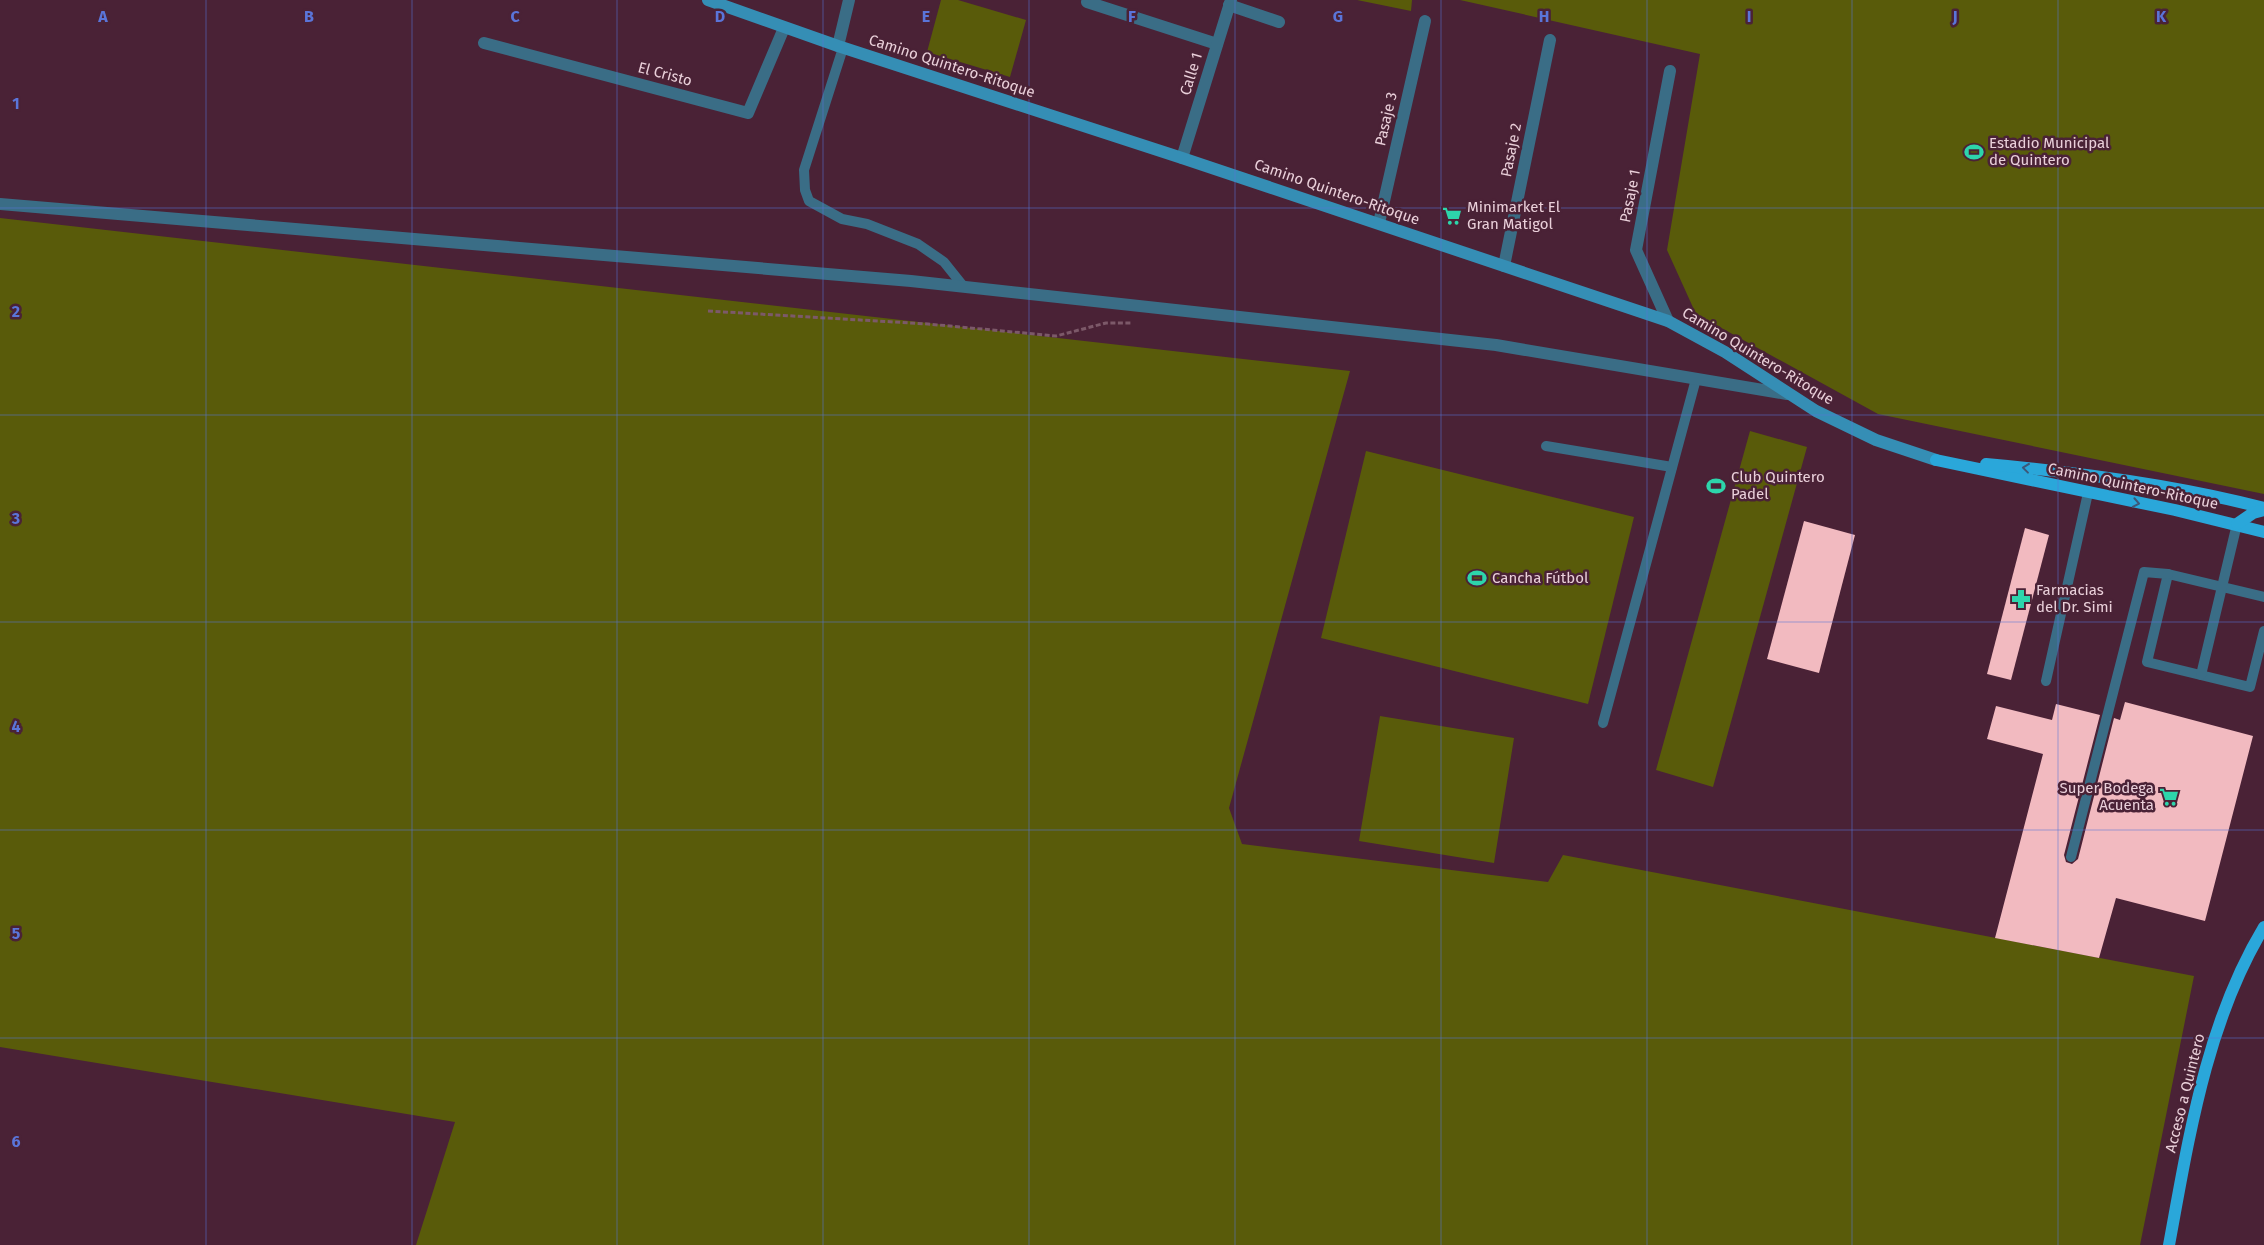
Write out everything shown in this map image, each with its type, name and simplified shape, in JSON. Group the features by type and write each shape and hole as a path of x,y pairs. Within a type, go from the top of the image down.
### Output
{"main road":[{"name":"Camino Quintero-Ritoque","path":"708,0 840,47 1182,158 1668,321 1725,352 1787,394 1876,440 1936,460 2237,524 2264,532"},
{"name":"Camino Quintero-Ritoque","path":"1936,460 2094,477 2173,489 2264,509"},
{"path":"2237,524 2253,513 2264,509"},
{"name":"Acceso a Quintero","path":"2169,1245 2212,1043 2243,966 2264,927"}],"street":[{"path":"840,47 849,0"},
{"path":"1087,2 1217,44"},
{"path":"1230,3 1279,22"},
{"name":"Calle 1","path":"1182,158 1230,3"},
{"name":"Pasaje 3","path":"1379,224 1424,21"},
{"name":"El Cristo","path":"484,43 748,113 784,28"},
{"name":"Pasaje 2","path":"1504,266 1550,40"},
{"name":"Pasaje 1","path":"1668,321 1636,250 1670,71"},
{"path":"0,204 964,287 1496,346 1787,394"}],"lane":[{"path":"840,47 804,170 804,190 809,201 836,216 867,224 918,244 944,262 964,287"},
{"path":"1603,723 1696,379"},
{"path":"1546,446 1672,467"},
{"path":"2046,681 2088,493"},
{"path":"2201,675 2237,524"},
{"path":"2071,857 2144,572 2168,574 2264,597"},
{"path":"2168,574 2147,662 2250,687 2264,631"}],"path":[{"path":"708,311 928,324 1056,336 1106,323 1132,323"}],"shaded area":[{"path":"941,0 958,0 1026,20 1010,77 927,52"},
{"path":"1357,0 1412,0 1411,11"},
{"name":"Estadio Municipal de Quintero","path":"1460,0 2264,0 2264,494 1878,414 1696,314 1667,250 1700,54"},
{"path":"0,218 1350,371 1229,808 1242,844 1548,882 1563,855 2194,976 2140,1245 416,1245 455,1122 0,1047"},
{"path":"1750,431 1807,447 1713,787 1656,770"},
{"name":"Cancha Fútbol","path":"1366,451 1634,517 1588,704 1321,638"},
{"path":"1380,716 1514,738 1494,863 1359,841"}],"building":[{"path":"1804,521 1855,535 1819,673 1767,659"},
{"path":"2025,528 2049,535 2011,680 1987,674"},
{"path":"2125,702 2253,736 2205,921 2116,898 2099,958 1995,938 2043,754 1987,739 1996,706 2052,720 2056,704 2100,715 2064,855 2066,862 2072,864 2078,859 2114,718 2120,720"}],"place":[{"name":"Estadio Municipal de Quintero","path":"1974,152"},
{"name":"Minimarket El Gran Matigol","path":"1452,216"},
{"name":"Club Quintero Padel","path":"1716,486"},
{"name":"Cancha Fútbol","path":"1477,578"},
{"name":"Farmacias del Dr. Simi","path":"2021,599"},
{"name":"Super Bodega Acuenta","path":"2169,797"}]}
